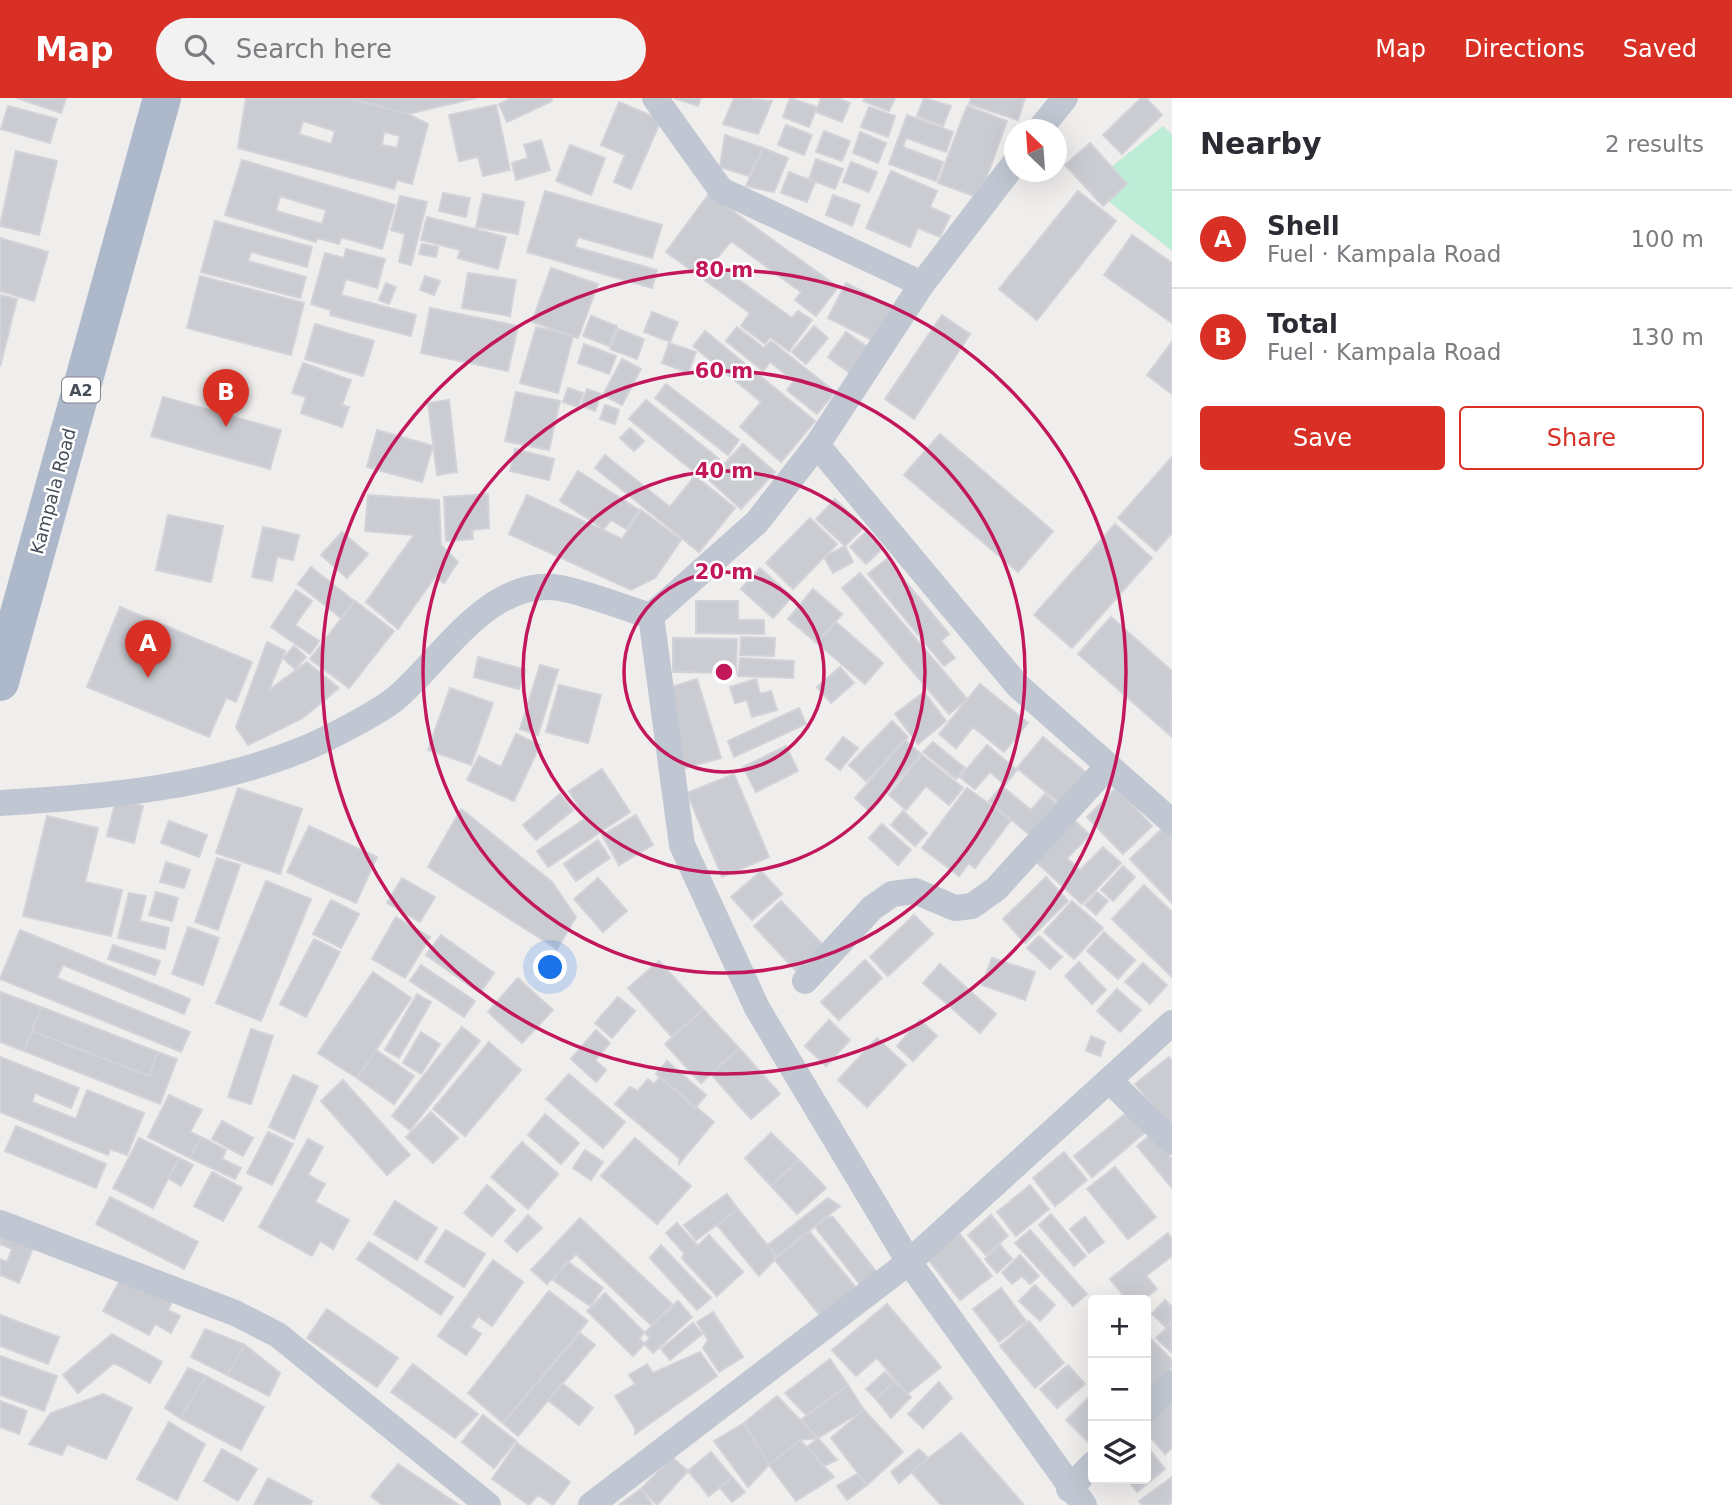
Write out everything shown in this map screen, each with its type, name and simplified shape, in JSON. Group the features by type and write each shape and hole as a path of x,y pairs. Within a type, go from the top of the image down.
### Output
{"main road":[{"name":"Kampala Road","path":"0,682 162,98"}],"street":[{"path":"655,98 721,190 922,284"},
{"path":"1048,119 1065,98"},
{"path":"651,616 757,522 817,445 922,284 1004,177"},
{"path":"817,445 1018,686 1172,822"},
{"path":"0,803 126,794 194,781 307,748 394,700 480,613 516,593 558,588 651,616"},
{"path":"651,616 682,845 758,1008 909,1262 1077,1497 1088,1474"},
{"path":"805,981 873,908 892,894 915,891 955,908 972,906 996,889 1108,766"},
{"path":"591,1505 909,1262 1172,1023"},
{"path":"1109,1080 1172,1142"},
{"path":"0,1223 235,1313 278,1335 488,1505"},
{"path":"1151,1405 1172,1383"}],"green space":[{"path":"1163,126 1172,134 1172,251 1088,185"}],"building":[{"path":"17,98 66,98 61,113"},
{"path":"246,98 348,98 408,114 428,124 412,184 397,180 394,189 238,148","holes":["303,121 335,131 331,144 299,134","384,132 400,136 397,148 382,145"]},
{"path":"348,98 476,98 408,114"},
{"path":"511,98 551,98 552,101 507,122 499,104"},
{"path":"674,98 701,98 698,106"},
{"path":"734,98 772,101 758,134 723,124"},
{"path":"790,98 817,107 809,127 783,117"},
{"path":"821,98 838,98 850,103 842,122 816,112"},
{"path":"865,98 895,98 889,111 863,101"},
{"path":"924,98 951,106 943,126 917,116"},
{"path":"971,98 1025,98 1018,119 969,104"},
{"path":"1141,98 1146,98 1162,115 1122,154 1103,135"},
{"path":"619,102 661,120 631,189 614,182 625,155 601,145"},
{"path":"496,105 510,170 483,176 478,157 459,161 449,115"},
{"path":"8,106 57,119 50,143 1,129"},
{"path":"967,106 1004,120 1004,129 979,198 938,183"},
{"path":"869,107 895,116 888,137 861,127"},
{"path":"907,115 953,132 946,152 906,138 903,147 943,162 936,181 889,164"},
{"path":"786,125 812,135 804,155 778,145"},
{"path":"824,131 850,141 842,161 816,152"},
{"path":"860,132 886,143 878,163 853,153"},
{"path":"725,135 763,148 749,176 720,167"},
{"path":"541,140 550,170 516,180 512,163 528,158 524,145"},
{"path":"1090,143 1127,184 1103,206 1067,167 1067,163"},
{"path":"570,145 605,158 591,195 556,181"},
{"path":"763,148 788,158 774,192 746,186"},
{"path":"16,151 57,161 39,235 0,226"},
{"path":"816,159 843,169 835,189 809,179"},
{"path":"242,160 395,205 382,249 341,237 339,244 317,238 316,242 225,215","holes":["280,196 326,210 322,224 276,211"]},
{"path":"851,162 877,172 869,192 843,182"},
{"path":"891,171 937,191 930,207 950,216 940,237 918,228 910,247 866,228"},
{"path":"789,172 815,182 807,202 781,193"},
{"path":"545,191 662,225 652,258 578,237 575,247 657,270 652,288 527,252"},
{"path":"1078,191 1116,221 1037,320 999,289"},
{"path":"443,193 470,198 466,217 439,211"},
{"path":"483,194 524,202 518,234 476,227"},
{"path":"709,194 838,287 816,316 795,300 801,292 731,241 714,262 792,318 798,311 812,320 789,351 770,337 765,344 741,326 750,313 666,252"},
{"path":"833,195 860,205 852,226 826,215"},
{"path":"400,196 427,202 411,265 399,262 405,234 391,230"},
{"path":"427,217 506,237 498,269 458,258 460,250 421,240"},
{"path":"215,221 312,247 307,267 251,252 248,261 306,277 300,298 201,272"},
{"path":"1132,235 1172,263 1172,323 1104,275"},
{"path":"0,238 48,252 34,301 0,291"},
{"path":"422,244 438,247 436,257 419,254"},
{"path":"346,249 385,259 377,288 346,279 341,295 416,315 411,336 330,315 331,310 311,304 325,253 344,258"},
{"path":"551,268 598,284 578,338 532,322"},
{"path":"468,273 516,280 510,316 462,308"},
{"path":"200,276 304,303 291,355 187,328"},
{"path":"425,276 440,281 434,295 420,290"},
{"path":"386,283 396,287 389,304 379,300"},
{"path":"846,283 892,307 874,341 828,318"},
{"path":"0,295 17,299 0,367"},
{"path":"430,308 518,326 508,371 421,353"},
{"path":"652,312 678,322 670,342 644,332"},
{"path":"942,315 970,334 914,419 885,399"},
{"path":"591,316 617,326 609,346 583,336"},
{"path":"315,324 374,341 363,376 305,359"},
{"path":"814,326 828,338 806,364 792,352"},
{"path":"536,327 573,336 558,393 520,383"},
{"path":"737,327 764,348 771,341 835,392 817,414 787,390 794,381 770,362 763,371 726,341"},
{"path":"618,329 644,339 637,359 610,349"},
{"path":"705,331 815,421 781,462 740,427 761,402 693,346"},
{"path":"846,332 869,348 851,374 828,357"},
{"path":"1172,342 1172,394 1147,375"},
{"path":"669,343 696,352 688,373 662,363"},
{"path":"584,344 616,356 609,374 578,363"},
{"path":"622,359 641,369 622,405 603,395"},
{"path":"303,363 351,380 342,405 349,407 342,427 301,413 306,397 292,393"},
{"path":"666,384 739,440 728,455 655,398"},
{"path":"568,388 583,393 578,407 563,402"},
{"path":"587,389 601,394 595,411 581,406"},
{"path":"516,392 560,401 549,450 505,441"},
{"path":"163,397 281,430 270,469 151,436"},
{"path":"449,400 457,472 437,475 428,403"},
{"path":"646,400 719,459 703,479 629,419"},
{"path":"605,405 619,410 615,424 600,419"},
{"path":"630,428 644,441 634,451 620,438"},
{"path":"377,430 433,446 422,482 367,467"},
{"path":"940,434 1053,531 1018,572 904,475"},
{"path":"743,444 775,472 741,509 709,480"},
{"path":"515,449 554,459 549,480 510,471"},
{"path":"605,455 670,507 695,476 735,508 699,552 595,468"},
{"path":"1172,457 1172,533 1156,551 1118,518"},
{"path":"578,471 639,510 626,529 611,520 604,529 560,501"},
{"path":"488,494 489,528 472,530 473,539 446,541 444,497"},
{"path":"368,495 439,500 441,545 458,562 444,583 435,577 398,629 366,602 414,535 365,531"},
{"path":"527,495 622,539 641,510 681,540 655,578 631,590 509,534"},
{"path":"835,499 864,527 845,546 816,519"},
{"path":"168,515 223,526 211,582 156,570"},
{"path":"810,518 837,544 793,589 766,563"},
{"path":"1115,524 1152,558 1072,648 1034,615"},
{"path":"263,527 299,535 293,560 277,557 272,581 252,577"},
{"path":"342,532 368,554 347,578 321,555"},
{"path":"866,532 882,549 866,564 850,547"},
{"path":"845,546 853,562 833,573 824,557"},
{"path":"887,559 949,634 941,641 955,658 944,666 868,574"},
{"path":"311,567 354,601 341,618 298,584"},
{"path":"760,568 792,597 773,618 741,589"},
{"path":"860,573 967,699 949,714 842,588"},
{"path":"813,589 842,614 817,643 788,619"},
{"path":"296,590 312,601 295,625 319,641 310,654 271,627"},
{"path":"355,601 394,631 349,688 310,659"},
{"path":"696,601 738,601 738,620 764,620 764,634 696,633"},
{"path":"120,607 252,662 236,702 226,698 209,737 87,687"},
{"path":"1111,617 1172,671 1171,736 1078,654"},
{"path":"836,622 883,663 865,684 817,643"},
{"path":"741,637 775,638 774,656 740,655"},
{"path":"673,638 737,639 736,673 673,672"},
{"path":"267,642 285,651 269,690 307,662 339,688 303,718 248,745 236,727"},
{"path":"294,646 306,657 295,669 283,658"},
{"path":"478,657 526,670 519,689 474,677"},
{"path":"740,658 794,661 793,678 738,676"},
{"path":"540,665 558,670 538,735 520,729"},
{"path":"840,667 854,683 831,703 817,687"},
{"path":"697,679 721,758 685,768 662,690"},
{"path":"756,679 760,694 771,691 777,710 752,717 747,700 735,703 730,687"},
{"path":"980,684 1028,723 1004,752 973,727 956,748 939,734"},
{"path":"559,685 601,695 588,743 546,732"},
{"path":"450,688 493,703 471,765 428,750"},
{"path":"924,692 946,721 918,744 895,714"},
{"path":"799,708 806,724 734,757 728,741"},
{"path":"892,721 908,737 866,781 849,765"},
{"path":"516,734 540,745 514,801 467,780 479,756 501,767"},
{"path":"843,737 858,748 840,770 826,759"},
{"path":"1043,737 1089,775 1063,806 1017,768"},
{"path":"905,740 921,754 870,812 855,798"},
{"path":"933,742 965,768 956,779 923,752"},
{"path":"987,745 1017,770 1005,785 990,772 975,789 960,777"},
{"path":"786,746 798,771 756,792 743,767"},
{"path":"922,755 963,788 949,805 926,786 906,810 889,795"},
{"path":"602,769 630,812 548,867 537,851 586,818 569,791"},
{"path":"734,774 769,857 722,877 687,793"},
{"path":"1002,786 1031,810 1045,794 1063,810 1037,841 989,801"},
{"path":"238,788 302,809 280,874 216,853"},
{"path":"967,788 1011,820 975,868 969,863 959,876 922,848"},
{"path":"1116,788 1152,826 1123,854 1087,817"},
{"path":"560,794 573,810 536,840 523,825"},
{"path":"116,800 143,806 134,843 107,836"},
{"path":"461,809 552,882 576,917 557,949 428,867"},
{"path":"903,811 927,833 915,846 891,825"},
{"path":"636,815 653,845 619,865 602,835"},
{"path":"47,816 98,828 85,882 122,890 111,936 23,916"},
{"path":"1074,820 1090,835 1067,858 1080,870 1103,847 1121,863 1082,904 1035,861"},
{"path":"169,821 207,835 199,857 161,843"},
{"path":"882,824 911,850 898,865 869,838"},
{"path":"309,826 377,857 356,903 287,872"},
{"path":"1165,826 1172,834 1172,903 1130,859"},
{"path":"598,840 610,858 576,881 564,864"},
{"path":"217,858 240,865 218,930 195,922"},
{"path":"166,862 190,870 184,888 160,882"},
{"path":"1123,866 1135,877 1113,901 1101,890"},
{"path":"761,871 782,894 752,920 731,897"},
{"path":"1046,877 1068,901 1025,943 1003,919"},
{"path":"402,878 435,897 420,922 387,903"},
{"path":"598,878 627,911 603,932 574,899"},
{"path":"266,881 311,899 261,1021 216,1003"},
{"path":"1144,885 1172,912 1172,977 1112,919"},
{"path":"156,892 178,898 172,921 149,915"},
{"path":"1097,892 1108,901 1096,915 1085,905"},
{"path":"129,893 146,896 140,921 169,928 165,949 118,938"},
{"path":"331,900 359,914 341,948 313,934"},
{"path":"781,901 824,946 797,972 754,926"},
{"path":"1072,901 1103,928 1074,959 1044,932"},
{"path":"914,915 933,934 888,976 870,957"},
{"path":"396,917 430,937 405,978 372,959"},
{"path":"188,927 219,938 203,985 172,974"},
{"path":"20,930 190,999 184,1014 63,965 57,978 190,1032 181,1052 0,979"},
{"path":"1104,932 1135,960 1118,979 1087,951"},
{"path":"441,935 494,973 480,993 426,955"},
{"path":"1039,936 1062,957 1050,969 1027,948"},
{"path":"314,939 340,952 306,1017 280,1004"},
{"path":"113,945 160,961 155,975 108,959"},
{"path":"992,958 1035,972 1025,1000 982,985"},
{"path":"865,960 882,978 839,1020 821,1002"},
{"path":"659,961 703,1009 672,1037 628,988"},
{"path":"1079,962 1106,990 1092,1004 1065,976"},
{"path":"1143,963 1167,985 1150,1004 1125,982"},
{"path":"940,964 996,1014 980,1033 923,983"},
{"path":"421,965 475,1001 464,1017 410,981"},
{"path":"373,972 411,998 357,1078 318,1053"},
{"path":"518,978 553,1010 522,1043 488,1012"},
{"path":"1117,989 1141,1010 1120,1032 1097,1011"},
{"path":"0,992 41,1007 24,1051 0,1042"},
{"path":"417,994 431,1002 399,1058 385,1050"},
{"path":"618,997 635,1011 612,1038 595,1023"},
{"path":"41,1007 158,1052 149,1076 32,1031"},
{"path":"703,1009 739,1048 701,1083 665,1044"},
{"path":"829,1020 850,1040 826,1066 805,1046"},
{"path":"920,1020 937,1036 913,1061 897,1046"},
{"path":"462,1027 480,1041 410,1130 392,1116"},
{"path":"251,1029 273,1036 251,1104 228,1097"},
{"path":"596,1030 610,1043 595,1060 606,1070 596,1082 571,1059"},
{"path":"32,1031 149,1076 158,1052 177,1059 160,1104 24,1051"},
{"path":"421,1032 440,1044 421,1074 403,1063"},
{"path":"1091,1036 1105,1042 1100,1056 1086,1051"},
{"path":"877,1038 906,1065 867,1107 838,1080"},
{"path":"489,1042 521,1070 465,1136 433,1109"},
{"path":"739,1048 780,1094 751,1119 711,1074"},
{"path":"376,1050 414,1076 394,1104 357,1078"},
{"path":"0,1057 79,1088 71,1108 35,1093 32,1102 76,1119 87,1090 144,1113 127,1155 110,1149 108,1155 0,1112"},
{"path":"1169,1057 1172,1061 1172,1129 1135,1084"},
{"path":"667,1061 706,1095 695,1108 656,1074"},
{"path":"569,1074 625,1122 603,1148 546,1099"},
{"path":"293,1075 318,1086 294,1139 269,1127"},
{"path":"660,1077 714,1122 679,1164 679,1158 615,1104 630,1087 638,1091 648,1079 654,1084"},
{"path":"343,1080 410,1155 387,1175 321,1101"},
{"path":"169,1095 202,1110 190,1132 201,1137 190,1158 148,1137"},
{"path":"1131,1109 1148,1130 1092,1177 1074,1156"},
{"path":"431,1112 458,1138 433,1163 406,1137"},
{"path":"545,1114 579,1143 561,1164 528,1135"},
{"path":"222,1121 253,1138 243,1156 212,1139"},
{"path":"16,1126 106,1164 96,1188 5,1151"},
{"path":"268,1132 293,1144 272,1185 247,1173"},
{"path":"771,1133 799,1160 771,1186 745,1158"},
{"path":"1151,1134 1172,1159 1172,1188 1137,1146"},
{"path":"201,1137 226,1150 222,1159 241,1168 235,1179 190,1158"},
{"path":"139,1138 179,1158 153,1208 113,1188"},
{"path":"635,1138 691,1186 657,1224 601,1176"},
{"path":"308,1139 323,1147 308,1175 325,1184 315,1202 349,1220 333,1249 320,1241 312,1256 259,1227"},
{"path":"522,1142 558,1174 528,1209 491,1177"},
{"path":"585,1150 603,1162 591,1180 573,1168"},
{"path":"1064,1152 1087,1180 1055,1206 1033,1178"},
{"path":"179,1158 193,1165 181,1186 168,1178"},
{"path":"799,1160 826,1188 797,1214 771,1186"},
{"path":"1115,1167 1156,1217 1128,1239 1087,1189"},
{"path":"212,1172 242,1188 223,1221 194,1206"},
{"path":"487,1185 515,1210 492,1236 464,1213"},
{"path":"1030,1185 1049,1209 1016,1236 997,1212"},
{"path":"727,1194 738,1209 696,1240 684,1225"},
{"path":"110,1197 198,1242 184,1269 96,1224"},
{"path":"828,1198 840,1206 777,1257 768,1245"},
{"path":"395,1201 437,1228 417,1260 374,1234"},
{"path":"738,1209 777,1257 759,1276 717,1225"},
{"path":"1051,1214 1086,1256 1074,1266 1039,1225"},
{"path":"528,1215 542,1228 517,1252 505,1241"},
{"path":"991,1215 1008,1236 986,1255 968,1235"},
{"path":"827,1217 833,1217 879,1275 863,1288 815,1227"},
{"path":"1085,1217 1104,1242 1089,1253 1070,1229"},
{"path":"580,1218 672,1304 651,1325 576,1254 547,1284 531,1270"},
{"path":"0,1223 37,1238 19,1283 0,1275 0,1259 7,1262 12,1249 0,1244"},
{"path":"677,1223 698,1246 709,1235 743,1272 717,1296 682,1258 684,1253 666,1233"},
{"path":"446,1230 485,1254 464,1287 425,1262"},
{"path":"1030,1230 1087,1294 1073,1306 1015,1243"},
{"path":"809,1231 858,1290 823,1319 774,1259"},
{"path":"1168,1233 1172,1239 1172,1256 1146,1276 1157,1289 1149,1295 1123,1295 1110,1279"},
{"path":"960,1234 992,1276 960,1300 927,1258"},
{"path":"369,1242 453,1297 441,1315 357,1259"},
{"path":"661,1245 711,1298 697,1310 650,1258"},
{"path":"1000,1245 1012,1259 997,1273 985,1259"},
{"path":"1020,1255 1039,1276 1030,1284 1022,1276 1012,1284 1002,1273"},
{"path":"493,1260 523,1282 492,1326 478,1316 471,1327 481,1334 466,1355 438,1336"},
{"path":"567,1261 603,1288 590,1306 553,1280"},
{"path":"125,1271 174,1298 168,1310 180,1316 171,1333 155,1324 149,1335 103,1311"},
{"path":"1035,1285 1055,1305 1040,1321 1019,1301"},
{"path":"1001,1288 1026,1321 999,1342 973,1309"},
{"path":"549,1291 588,1321 503,1423 468,1393"},
{"path":"605,1293 650,1338 633,1356 587,1311"},
{"path":"1165,1300 1172,1307 1172,1320 1166,1327 1152,1314"},
{"path":"678,1301 692,1317 653,1353 639,1338"},
{"path":"887,1304 941,1367 907,1394 877,1358 856,1376 832,1350"},
{"path":"327,1309 398,1358 377,1387 307,1338"},
{"path":"713,1312 743,1357 719,1372 703,1348 708,1340 697,1322"},
{"path":"0,1315 59,1337 48,1364 0,1346"},
{"path":"1029,1321 1064,1363 1035,1388 1000,1346"},
{"path":"693,1323 702,1334 670,1360 661,1349"},
{"path":"1172,1323 1172,1353 1156,1338"},
{"path":"205,1329 245,1345 227,1375 191,1357"},
{"path":"580,1333 595,1345 518,1436 503,1423"},
{"path":"112,1334 162,1362 150,1383 114,1363 78,1393 63,1375"},
{"path":"1151,1339 1172,1360 1172,1367 1151,1388"},
{"path":"245,1345 280,1373 269,1396 227,1375"},
{"path":"700,1352 717,1376 635,1434 635,1428 615,1396 635,1384 629,1375 647,1364 653,1373"},
{"path":"0,1356 57,1376 44,1411 0,1395"},
{"path":"830,1359 848,1385 806,1415 785,1393"},
{"path":"413,1364 478,1414 455,1438 391,1392"},
{"path":"1068,1365 1085,1384 1057,1408 1040,1389"},
{"path":"188,1368 206,1376 180,1418 165,1408"},
{"path":"885,1372 894,1382 876,1399 866,1389"},
{"path":"206,1376 264,1407 241,1450 180,1418"},
{"path":"894,1382 911,1397 891,1418 876,1399"},
{"path":"939,1382 952,1398 923,1428 908,1414"},
{"path":"562,1383 593,1408 579,1425 548,1400"},
{"path":"848,1385 864,1410 818,1438 801,1420"},
{"path":"103,1394 132,1408 106,1459 67,1444 62,1455 29,1444 51,1413"},
{"path":"777,1396 818,1438 800,1440 769,1465 744,1423"},
{"path":"1088,1398 1088,1442 1066,1420"},
{"path":"0,1401 27,1411 19,1434 0,1427"},
{"path":"1172,1401 1172,1448 1165,1454 1151,1438 1151,1420"},
{"path":"864,1410 903,1452 867,1485 831,1438"},
{"path":"483,1415 516,1441 494,1468 462,1442"},
{"path":"169,1422 205,1444 177,1500 137,1479"},
{"path":"744,1423 769,1465 748,1487 714,1441"},
{"path":"961,1433 1024,1505 941,1505 911,1472"},
{"path":"818,1438 837,1460 824,1466 807,1447"},
{"path":"800,1440 834,1477 796,1501 769,1465"},
{"path":"517,1443 570,1482 553,1505 538,1495 529,1505 492,1479"},
{"path":"222,1449 257,1469 238,1501 204,1481"},
{"path":"919,1449 928,1458 899,1483 891,1472"},
{"path":"1151,1451 1165,1469 1151,1480"},
{"path":"711,1452 732,1477 709,1496 688,1471"},
{"path":"672,1457 688,1471 657,1505 641,1489"},
{"path":"398,1464 459,1505 382,1505 371,1496"},
{"path":"857,1474 867,1485 847,1500 837,1486"},
{"path":"732,1477 745,1492 732,1502 719,1487"},
{"path":"1172,1477 1172,1502 1168,1505 1142,1505 1139,1501"},
{"path":"268,1478 312,1501 310,1505 254,1505"},
{"path":"1131,1484 1147,1484 1137,1492"},
{"path":"641,1489 652,1505 619,1505"}],"place":[{"name":"Total","path":"226,427"},
{"name":"Shell","path":"148,678"}]}
